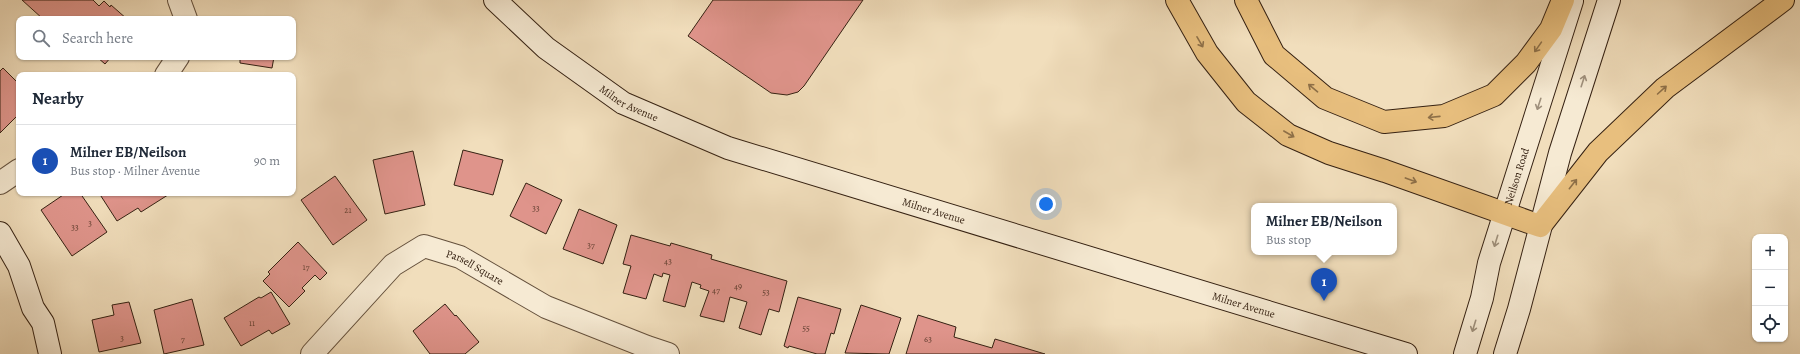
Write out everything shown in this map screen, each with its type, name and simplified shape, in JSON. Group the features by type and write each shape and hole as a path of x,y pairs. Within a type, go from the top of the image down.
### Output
{"highway":[{"path":"1176,0 1206,53 1246,102 1288,135 1329,153 1385,171 1540,226 1598,152 1665,88 1783,0"},
{"path":"1246,0 1274,55 1325,98 1384,122 1444,116 1494,95 1526,63 1551,29 1563,0"}],"main road":[{"path":"179,0 185,16"},
{"name":"Milner Avenue","path":"495,0 546,48 623,103 728,148 1406,354"},
{"name":"Neilson Road","path":"1465,354 1482,298 1489,263 1572,0"},
{"path":"1505,354 1519,309 1560,153 1609,0"},
{"path":"168,72 176,60"},
{"path":"0,183 16,172"},
{"path":"0,234 19,266 33,308 43,323 48,339 50,354"},
{"name":"Parsell Square","path":"312,354 392,265 424,246 460,257 546,307 668,354"}],"building":[{"path":"22,0 93,0 99,6 104,1 124,16 40,16"},
{"path":"713,0 863,0 804,86 798,92 787,95 771,93 688,36"},
{"path":"100,60 108,60 105,64"},
{"path":"240,60 273,60 272,68 240,63"},
{"path":"3,68 16,81 16,117 0,133 0,71"},
{"path":"463,150 503,160 493,195 454,185"},
{"path":"413,151 425,205 385,214 373,160"},
{"path":"335,176 367,220 333,245 301,200"},
{"path":"526,183 562,200 546,234 510,216"},
{"path":"62,196 82,196 107,232 72,256 41,210"},
{"path":"101,196 166,196 141,212 138,208 117,221"},
{"path":"579,209 617,225 603,264 563,249"},
{"path":"631,235 670,246 671,243 712,255 711,259 787,281 779,312 769,309 761,335 739,328 747,302 730,297 724,322 700,316 709,291 700,288 701,285 692,282 685,307 663,301 670,275 663,273 662,277 654,274 646,299 623,293 631,266 623,264"},
{"path":"298,242 327,273 320,280 315,275 302,288 305,291 289,307 263,281 270,274 268,272"},
{"path":"271,292 290,324 272,334 269,330 241,346 224,318 259,297 261,298"},
{"path":"798,297 841,309 834,334 831,333 825,354 817,354 784,346"},
{"path":"192,299 204,345 164,354 154,310"},
{"path":"129,302 141,343 99,352 92,320 114,315 112,305"},
{"path":"445,304 479,342 465,354 430,354 413,331"},
{"path":"861,305 901,318 889,354 845,353"},
{"path":"918,315 956,327 954,337 992,348 995,339 1045,354 906,354"}],"place":[{"name":"Milner EB/Neilson","path":"1324,301"}]}
